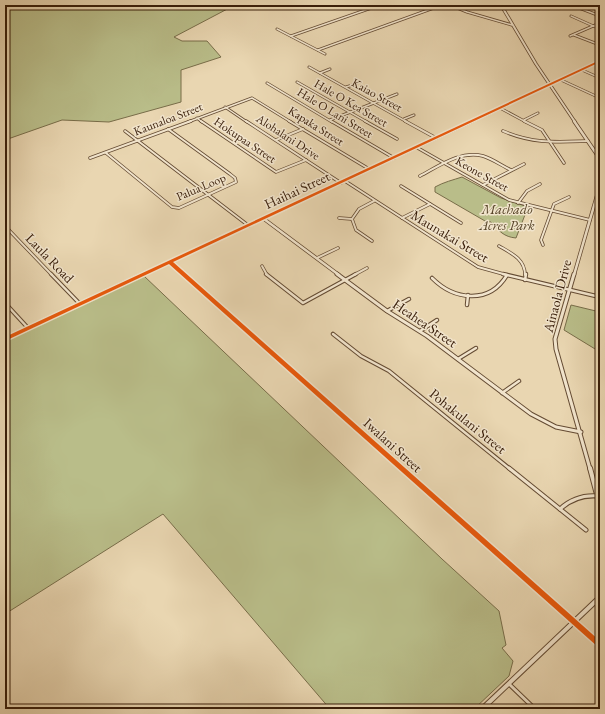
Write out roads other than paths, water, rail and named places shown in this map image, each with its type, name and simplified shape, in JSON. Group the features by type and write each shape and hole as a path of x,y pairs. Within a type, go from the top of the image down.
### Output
{"street":[{"path":"291,36 380,5"},
{"path":"318,50 442,5"},
{"path":"450,5 467,12 512,25"},
{"path":"500,5 553,90 600,158"},
{"path":"574,6 600,16"},
{"path":"571,16 600,29"},
{"path":"570,36 600,23"},
{"path":"277,29 325,54"},
{"path":"574,34 600,45"},
{"name":"Haihai Street","path":"5,339 600,61"},
{"name":"Kaiao Street","path":"309,67 436,138"},
{"path":"320,73 330,70"},
{"path":"582,70 600,78"},
{"path":"561,80 600,98"},
{"name":"Hale O Kea Street","path":"297,82 397,139"},
{"name":"Hale O Lani Street","path":"267,83 394,158"},
{"path":"346,88 356,84"},
{"path":"543,88 553,90"},
{"path":"330,120 397,94"},
{"name":"Kaunaloa Street","path":"90,158 252,98"},
{"name":"Kapaka Street","path":"252,98 369,169"},
{"name":"Alohalani Drive","path":"225,107 341,183"},
{"path":"500,108 542,130 564,163"},
{"path":"524,120 538,113"},
{"path":"404,120 414,115"},
{"name":"Hokupaa Street","path":"197,118 276,172 306,160"},
{"name":"Palua Loop","path":"106,153 172,207 179,208 236,182 236,178 168,129"},
{"path":"276,140 303,129"},
{"path":"503,131 524,140 539,143 588,141"},
{"path":"125,132 249,226"},
{"name":"Keone Street","path":"416,147 500,196 518,203 590,220"},
{"path":"420,176 464,155 476,155 488,158 511,170"},
{"path":"482,185 524,164"},
{"name":"Maunakai Street","path":"345,181 471,264 524,280 600,298"},
{"path":"518,203 521,195 526,190 540,184"},
{"name":"Ainaola Drive","path":"600,185 599,199 590,220 555,339 600,506"},
{"path":"401,186 461,223"},
{"path":"543,245 541,240 551,210 556,202 569,197"},
{"path":"352,219 359,209 374,201"},
{"path":"402,219 430,204"},
{"path":"339,218 352,219"},
{"name":"Heahea Street","path":"264,219 387,311 420,331 502,393 548,424 581,432"},
{"path":"352,219 356,230 372,241"},
{"name":"Laula Road","path":"5,226 81,304"},
{"path":"499,246 522,261 526,268 524,280"},
{"path":"317,258 338,248"},
{"name":"Iwalani Street","path":"170,262 600,645"},
{"path":"262,266 266,274 304,303 367,268"},
{"path":"432,278 446,290 468,295 484,294 492,291 498,287 507,275"},
{"path":"467,305 468,295"},
{"path":"387,311 409,299"},
{"path":"5,303 28,329"},
{"path":"420,331 437,320"},
{"name":"Pohakulani Street","path":"333,334 361,356 389,371 586,530"},
{"path":"458,359 476,348"},
{"path":"502,393 519,381"},
{"path":"560,508 570,500 577,497 597,496"},
{"path":"482,709 600,597"},
{"path":"509,684 535,709"}],"park label":[{"name":"Machado Acres Park","path":"507,218"}]}
